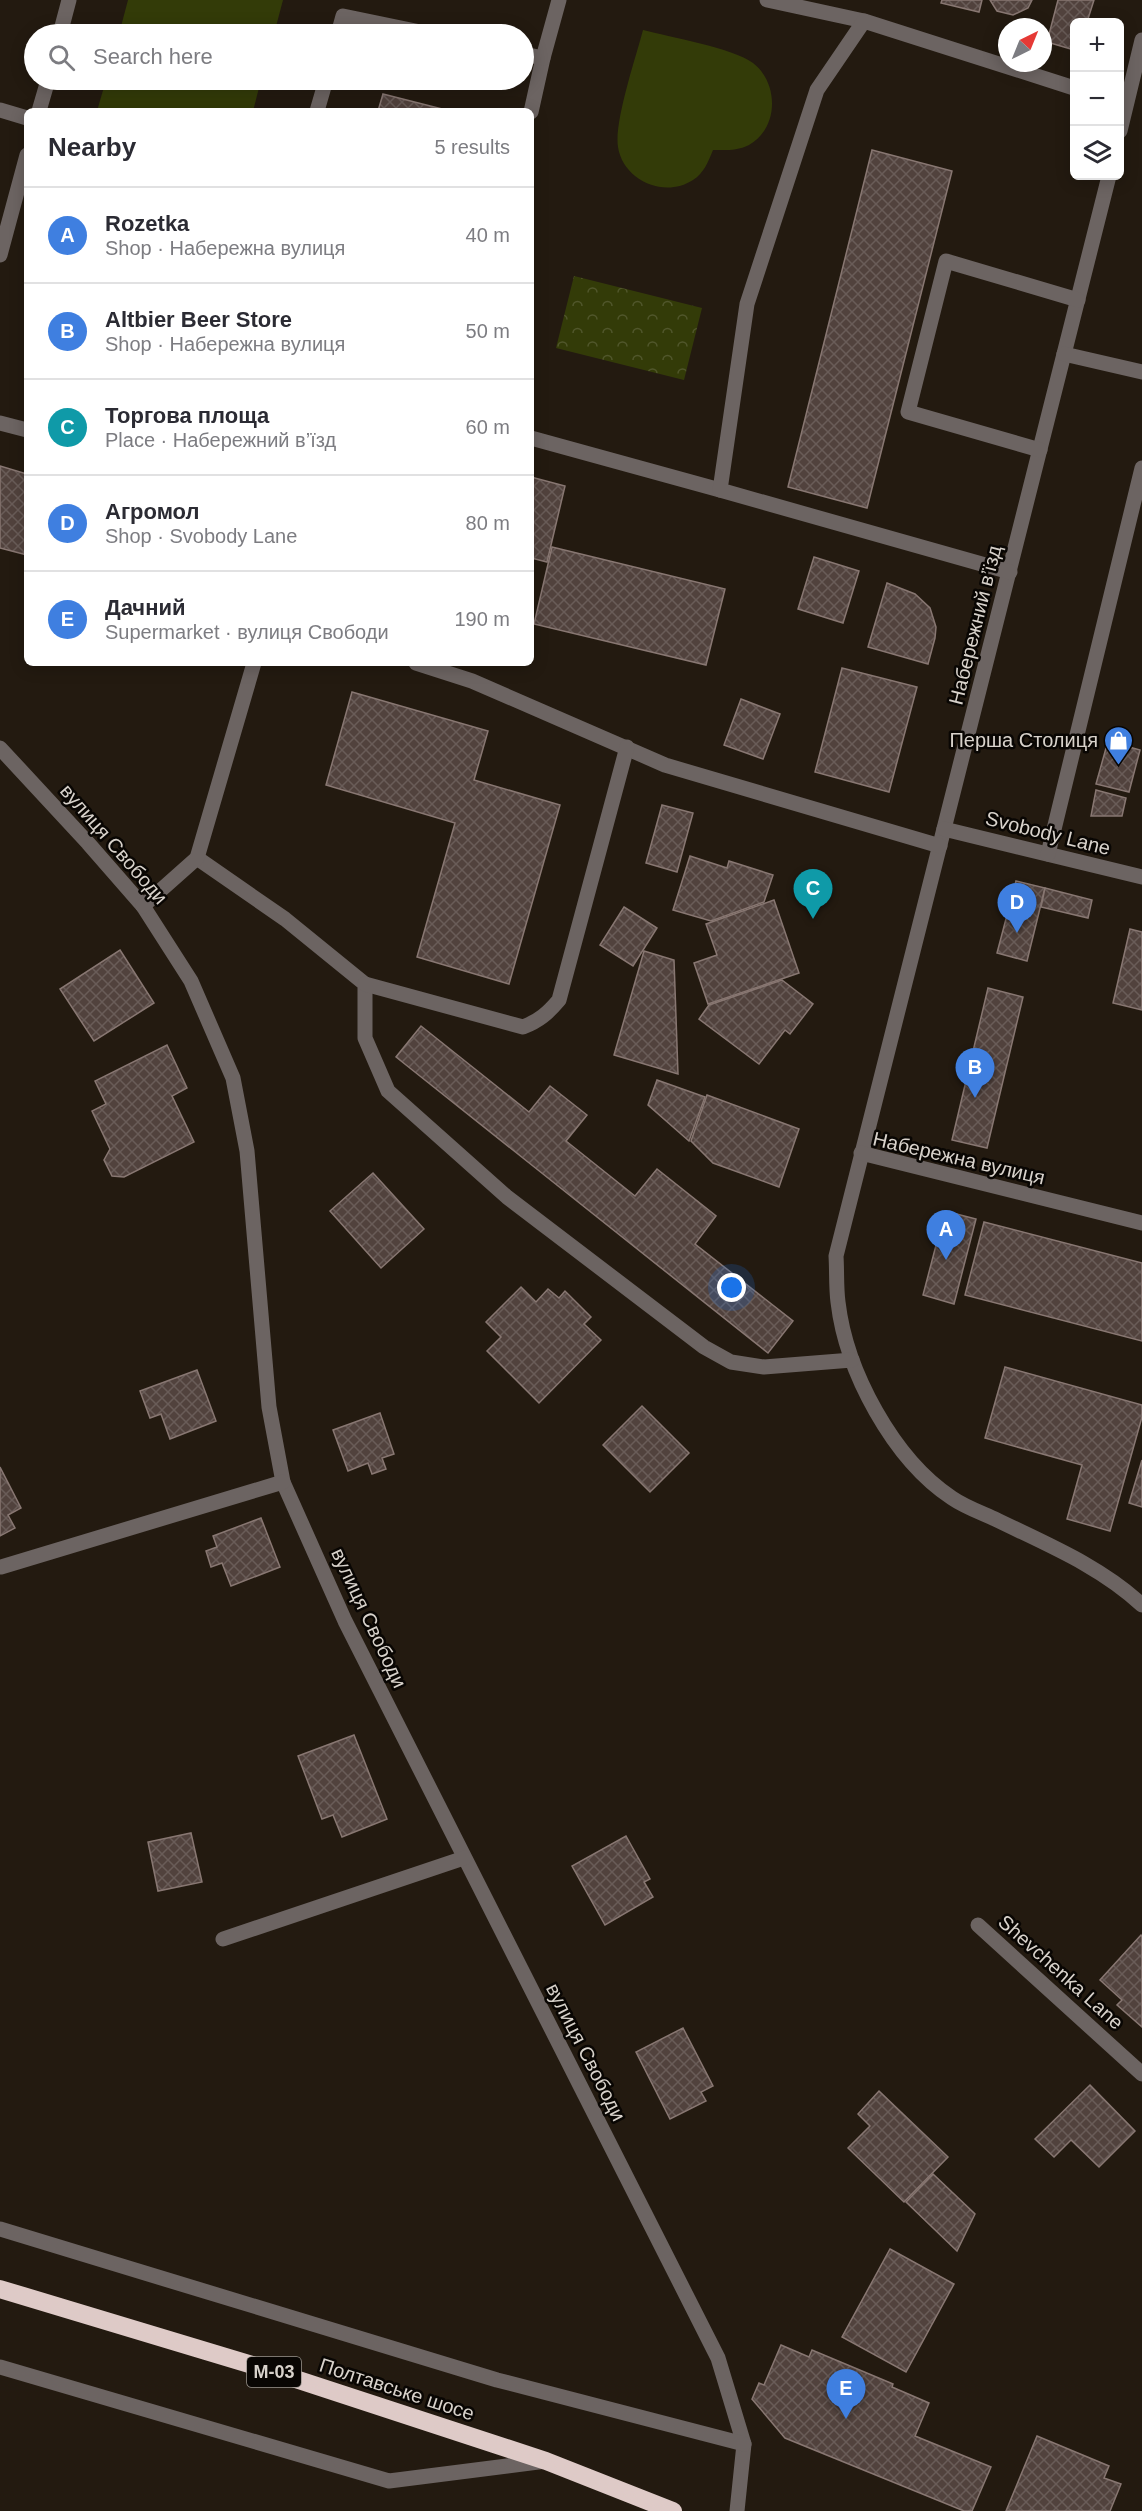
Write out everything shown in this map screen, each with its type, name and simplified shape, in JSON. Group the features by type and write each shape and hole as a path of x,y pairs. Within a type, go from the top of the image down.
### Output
{"highway":[{"name":"Полтавське шосе","path":"0,2289 262,2368 546,2462 673,2511"}],"street":[{"path":"63,24 69,0"},
{"path":"532,108 558,0"},
{"path":"767,0 864,21 1070,87"},
{"path":"341,24 343,16 381,24"},
{"path":"720,490 747,304 817,90 864,21"},
{"path":"1124,100 1142,40"},
{"path":"534,56 543,58"},
{"path":"40,108 45,90"},
{"path":"318,108 323,90"},
{"path":"0,110 24,117"},
{"path":"0,255 24,166"},
{"name":"Набережний в’їзд","path":"861,1153 1108,180"},
{"path":"1040,450 908,412 946,261 1078,300"},
{"path":"1064,354 1142,372"},
{"path":"0,423 24,429"},
{"path":"534,439 1010,572"},
{"path":"1048,854 1142,468"},
{"path":"143,906 197,858 253,666"},
{"path":"425,666 472,681 665,765 940,846"},
{"path":"197,858 285,919 365,984 523,1027 537,1022 559,1000 627,747"},
{"name":"вулиця Свободи","path":"0,748 143,906 191,981 233,1078 247,1151 269,1407 283,1482 345,1621 718,2358 744,2444 737,2511"},
{"name":"Svobody Lane","path":"945,829 1142,877"},
{"path":"365,984 365,1038 388,1091 507,1197 704,1347 732,1362 764,1367 852,1360"},
{"name":"Набережна вулиця","path":"1140,1600 1096,1569 952,1498 917,1467 887,1431 864,1391 852,1360 838,1302 836,1256 861,1153 1142,1223"},
{"path":"1,1567 283,1482"},
{"path":"223,1939 464,1858"},
{"name":"Shevchenka Lane","path":"978,1925 1142,2074"},
{"path":"0,2229 497,2380 744,2444"},
{"path":"0,2367 390,2481 546,2462"}],"green space":[{"path":"128,0 283,0 277,24 122,24"},
{"path":"643,30 731,52 744,58 762,72 771,93 770,117 759,137 749,145 740,148 713,150 700,174 693,180 670,188 658,187 636,177 621,159 618,147 622,106"},
{"path":"103,90 258,90 254,108 98,108"},
{"path":"574,276 702,308 684,380 556,348"}],"building":[{"path":"942,0 982,0 979,12 941,3"},
{"path":"990,0 1032,0 1028,8 1013,15 997,11"},
{"path":"1058,0 1094,0 1088,18 1070,18 1070,49 1052,43 1052,23"},
{"path":"383,94 438,108 379,108"},
{"path":"872,150 952,171 867,508 788,487"},
{"path":"0,466 24,473 24,554 0,548"},
{"path":"534,478 565,486 547,562 534,559"},
{"path":"552,547 725,589 706,665 534,624"},
{"path":"814,557 859,571 843,623 798,609"},
{"path":"887,583 915,594 930,608 936,627 928,664 868,647"},
{"path":"842,668 917,687 889,792 815,772"},
{"path":"352,692 488,731 474,780 560,805 509,984 417,957 455,823 326,785"},
{"path":"741,699 780,714 763,759 724,745"},
{"path":"1108,741 1140,750 1129,792 1096,784"},
{"path":"1096,790 1126,798 1122,816 1091,816"},
{"path":"662,805 693,813 677,872 646,863"},
{"path":"690,856 727,868 729,861 773,875 764,902 711,921 673,910"},
{"path":"1016,881 1045,888 1027,961 997,953"},
{"path":"1045,888 1092,900 1088,918 1041,907"},
{"path":"774,900 799,973 708,1004 694,963 717,955 706,924"},
{"path":"624,907 657,928 633,966 600,945"},
{"path":"1130,929 1142,932 1142,1010 1113,1003"},
{"path":"120,950 154,1003 94,1041 60,989"},
{"path":"644,951 674,960 678,1074 614,1055"},
{"path":"782,980 813,1004 790,1034 785,1030 759,1064 699,1019 709,1005"},
{"path":"988,988 1023,997 987,1148 952,1140"},
{"path":"421,1026 529,1112 550,1086 587,1115 566,1141 635,1196 657,1169 716,1216 695,1244 793,1321 768,1353 396,1057"},
{"path":"167,1045 187,1088 172,1096 194,1142 124,1177 112,1176 104,1160 110,1149 92,1111 106,1104 95,1081"},
{"path":"657,1080 705,1097 689,1141 648,1105"},
{"path":"707,1095 799,1129 779,1187 713,1163 691,1141"},
{"path":"373,1173 424,1229 381,1268 330,1211"},
{"path":"945,1211 976,1219 954,1304 923,1295"},
{"path":"984,1222 1142,1263 1142,1341 965,1295"},
{"path":"521,1287 536,1302 548,1289 559,1298 565,1291 591,1317 584,1324 601,1340 539,1403 487,1351 501,1337 486,1322"},
{"path":"1005,1367 1142,1405 1142,1417 1110,1531 1067,1519 1082,1465 985,1438"},
{"path":"197,1370 216,1421 170,1439 161,1414 150,1418 140,1391"},
{"path":"642,1406 689,1453 650,1492 603,1445"},
{"path":"380,1413 394,1454 382,1458 386,1469 372,1474 368,1463 348,1471 333,1430"},
{"path":"1142,1460 1142,1507 1129,1503"},
{"path":"0,1467 21,1508 8,1515 15,1528 0,1536"},
{"path":"261,1518 280,1567 231,1586 222,1563 211,1567 206,1551 217,1547 213,1536"},
{"path":"354,1735 387,1819 342,1837 333,1815 322,1819 298,1756"},
{"path":"191,1833 202,1882 158,1891 148,1842"},
{"path":"626,1836 650,1879 644,1882 653,1897 605,1925 572,1866"},
{"path":"1141,1935 1142,2027 1117,2005 1122,2000 1100,1980"},
{"path":"683,2028 713,2086 701,2092 706,2101 670,2119 636,2052"},
{"path":"1090,2085 1135,2131 1099,2167 1071,2140 1054,2157 1035,2139"},
{"path":"879,2091 948,2157 904,2202 848,2148 870,2126 858,2114"},
{"path":"933,2174 975,2214 957,2251 906,2202"},
{"path":"890,2249 954,2284 906,2372 842,2337"},
{"path":"781,2345 809,2357 812,2350 893,2384 892,2387 929,2403 915,2436 991,2467 972,2511 964,2511 785,2438 752,2399 759,2383 764,2385"},
{"path":"1037,2436 1109,2466 1104,2478 1121,2484 1110,2511 1006,2511"}],"place":[{"name":"Перша Столиця","path":"1119,766"},
{"name":"Торгова площа","path":"813,919"},
{"name":"Агромол","path":"1017,933"},
{"name":"Altbier Beer Store","path":"975,1098"},
{"name":"Rozetka","path":"946,1260"},
{"name":"Дачний","path":"846,2419"}]}
